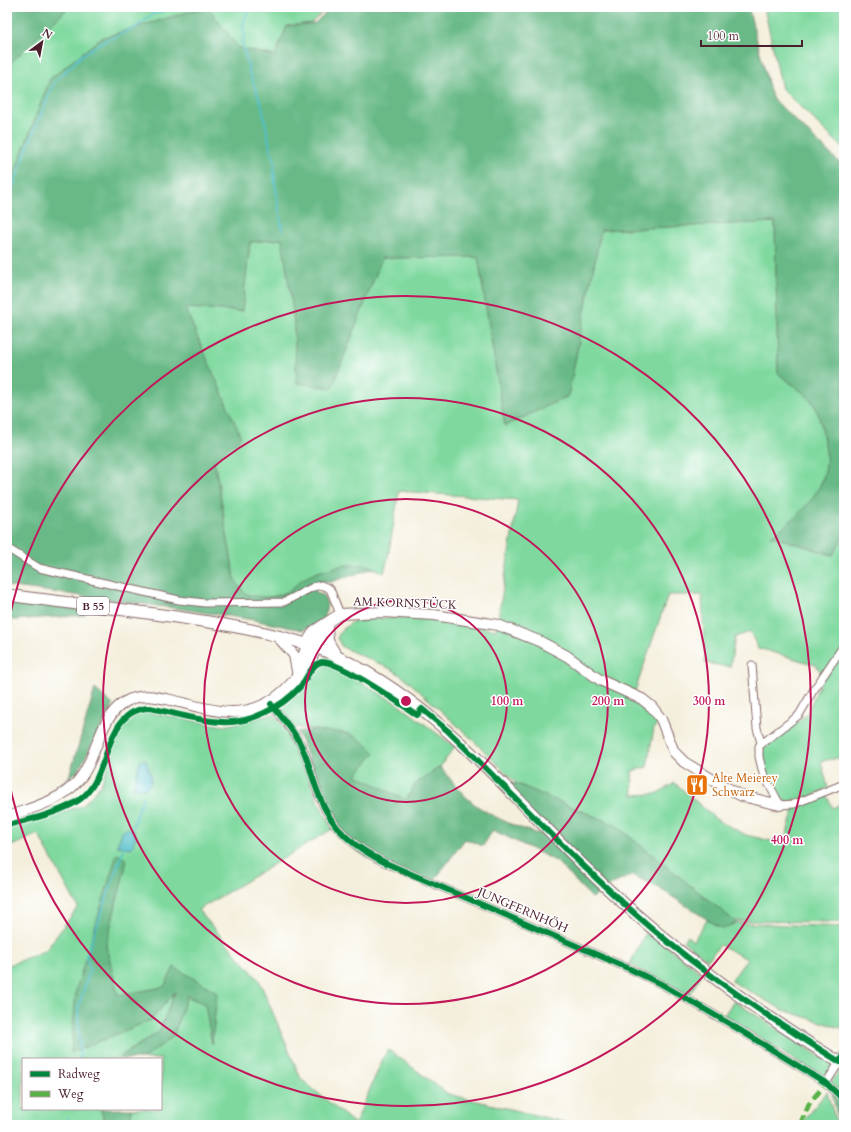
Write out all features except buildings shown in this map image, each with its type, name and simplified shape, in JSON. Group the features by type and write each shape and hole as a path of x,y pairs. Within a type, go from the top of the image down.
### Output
{"main road":[{"name":"B 55","path":"7,595 178,617 244,628 311,646 338,658 402,695 448,732 608,889 710,976 778,1024 843,1061"}],"street":[{"path":"7,548 40,568 179,600 205,604 284,602 313,587 321,585 330,589 340,614"},
{"name":"AM KORNSTÜCK","path":"296,677 311,646 314,631 340,614 383,612 434,615 498,625 539,641 567,656 600,680 634,694 652,707 661,719 674,752 684,762 742,796 780,805"},
{"path":"326,623 328,642 338,658"},
{"path":"7,817 56,797 77,782 90,761 110,717 120,706 131,699 152,696 232,712 250,710 270,703 285,691 296,677 297,669 294,654 277,636"},
{"path":"761,743 786,727 799,716 813,691 844,645"},
{"path":"752,665 757,728 761,743 759,757 763,773 780,805 794,804 844,784"},
{"name":"JUNGFERNHÖH","path":"270,703 294,733 301,746 319,797 328,815 346,838 358,848 388,864 630,969 663,985 826,1083 844,1100"},
{"path":"826,1083 843,1061"}],"green space":[{"path":"7,7 69,7 7,66"},
{"path":"69,7 205,7 101,38 50,79 7,193 7,66"},
{"path":"207,7 328,7 311,23 287,26 275,56 238,48"},
{"path":"208,7 238,48 275,56 287,26 315,23 332,7 572,7 584,11 586,7 748,7 772,98 844,167 844,535 833,555 771,536 798,515 814,496 824,476 826,465 826,450 818,414 813,403 806,395 778,373 775,222 601,230 568,396 505,426 478,257 382,258 332,388 297,383 293,311 282,239 250,242 242,311 185,308 241,437 214,460 235,580 245,594 273,597 291,590 301,580 310,575 338,566 366,565 374,568 331,582 318,582 315,593 323,595 327,604 325,616 316,625 302,630 254,620 181,609 7,586 7,193 50,79 101,38"},
{"path":"764,7 844,7 844,149 782,89"},
{"path":"775,222 778,373 806,395 813,403 821,422 827,460 823,479 812,498 798,515 772,536 832,555 844,535 844,757 821,761 828,788 794,802 786,801 779,796 768,781 765,771 763,752 764,745 790,728 807,714 823,676 816,665 758,648 750,632 735,637 730,667 705,663 702,595 668,595 634,694 661,719 654,728 647,767 632,771 633,795 656,794 675,783 717,820 746,835 784,844 794,808 826,795 833,808 844,802 844,922 734,921 615,825 517,784 472,739 407,680 393,670 342,647 337,638 342,630 352,622 379,618 434,618 496,630 518,500 399,491 384,573 368,565 303,579 290,591 269,598 258,598 244,594 235,580 214,459 184,308 242,311 250,242 283,239 293,311 297,382 331,387 382,258 478,257 505,426 568,396 601,230"},
{"path":"7,601 85,610 85,615 13,620 7,618"},
{"path":"321,664 333,666 398,704 455,747 440,767 416,783 406,800 356,775 348,733 333,733 292,726 279,708 291,700 315,669"},
{"path":"95,689 113,705 78,771 55,788 69,777"},
{"path":"141,711 224,726 274,714 299,748 316,797 332,829 198,910 259,980 301,1079 355,1124 384,1056 389,1050 448,1094 576,1125 131,1125 131,1110 162,1110 162,1058 144,1058 173,1036 186,996 205,1004 212,1042 217,992 164,987 118,996 106,945 127,860 76,990 151,1020 176,990 159,1032 121,1056 120,1058 22,1058 22,1110 101,1110 105,1125 7,1125 7,966 46,950 78,907 38,834 7,848 7,828 82,806 101,785 117,737 123,726"},
{"path":"313,730 340,732 360,739 375,753 356,775 406,800 416,783 440,767 459,790 480,808 510,824 533,832 551,835 500,781 517,784 615,825 737,923 722,929 659,888 632,875 613,884 592,898 556,861 493,830 483,846 465,839 430,886 390,869 353,848 332,829 338,825 297,732"},
{"path":"117,854 127,860 106,945 118,995 164,987 174,967 217,992 212,1044 205,1004 187,996 173,1036 144,1058 120,1058 121,1056 159,1032 175,992 151,1020 71,1053 76,990"},
{"path":"707,920 722,929 737,923 844,927 844,971 841,1001 844,1001 844,1029 783,1010 731,981 747,959 720,945 708,960 683,941 687,936 693,941"},
{"path":"647,930 702,974 688,997 630,964"},
{"path":"734,1001 833,1065 824,1079 724,1015"},
{"path":"841,1069 844,1071 844,1095 830,1083"},
{"path":"831,1087 844,1100 844,1125 839,1125"},
{"path":"827,1092 837,1125 799,1125"},
{"path":"101,1110 131,1110 131,1125 105,1125"}],"water":[{"path":"146,759 151,776 149,786 145,789 133,787 140,761"},
{"path":"127,828 134,831 136,836 132,848 117,846 122,832"}],"waterway":[{"path":"11,192 29,143 54,83 82,55 102,42 135,28 153,14 174,7"},
{"path":"195,7 206,9 210,7"},
{"path":"249,7 243,25 245,35 242,43 249,71 262,106 271,152 275,160 274,175 282,230"},
{"path":"131,832 143,797"},
{"path":"80,1058 78,1009 90,969 86,957 125,845"},
{"path":"68,1118 71,1125"}],"marked path":[{"path":"800,1125 809,1104 826,1083"}],"cycle path":[{"path":"7,825 37,818 68,806 84,796 93,785 116,730 124,719 135,711 150,708 213,721 233,722 243,720 265,713 284,701 300,687 318,663 322,662 330,664 355,675 417,715 422,709 448,731 597,879 671,944 717,980 815,1046 840,1062 844,1055"},
{"path":"271,704 298,739 319,795 330,818 346,837 366,852 388,864 630,969 663,985 826,1083 844,1100"}],"place":[{"name":"Alte Meierey Schwarz","path":"697,785"}]}
